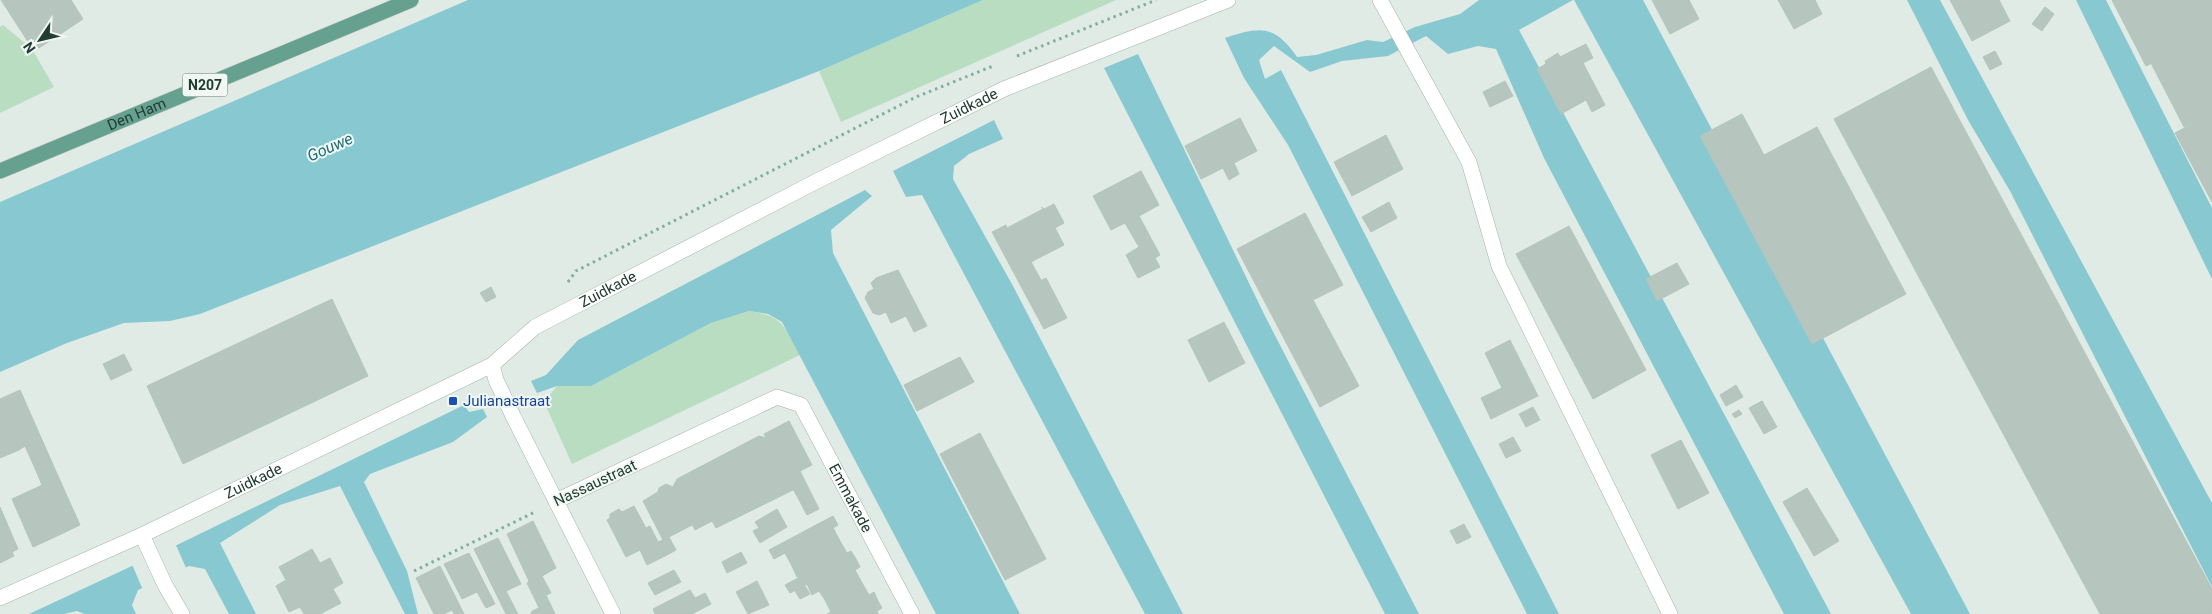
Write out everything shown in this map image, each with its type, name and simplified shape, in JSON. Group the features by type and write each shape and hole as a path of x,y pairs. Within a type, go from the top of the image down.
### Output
{"main road":[{"name":"Den Ham","path":"0,171 411,0"}],"street":[{"name":"Zuidkade","path":"0,598 142,535 492,365 535,327 819,180 1004,89 1228,0"},
{"path":"1380,0 1469,162 1499,266 1670,614"},
{"path":"492,365 496,380 514,418 613,614"},
{"name":"Nassaustraat","path":"556,501 777,397"},
{"name":"Emmakade","path":"777,397 801,405 912,614"},
{"path":"142,535 165,585 182,614"}],"path":[{"name":"Nassaustraat","path":"414,571 556,501"}],"green space":[{"path":"983,0 1116,0 841,122 819,71"},
{"path":"3,25 32,49 54,87 0,113 0,27"},
{"path":"749,311 769,316 782,324 800,355 572,464 544,402 557,386 591,386 711,323"}],"water":[{"name":"Gouwe","path":"468,0 983,0 819,71 200,314 170,321 124,323 67,343 0,372 0,202"},
{"path":"1479,0 1573,0 1519,30 1831,614 1784,614 1544,158 1496,49 1478,46 1448,54 1426,36 1388,56 1342,61 1310,72 1274,46 1259,60 1265,79 1281,70 1559,614 1527,614 1288,145 1244,78 1225,38 1248,31 1266,31 1282,39 1297,57 1316,55 1367,40 1383,42 1415,27 1460,14"},
{"path":"1574,0 1643,0 1970,614 1911,614"},
{"path":"1907,0 1940,0 2212,503 2212,587 2010,191 1968,120"},
{"path":"2076,0 2106,0 2212,208 2212,279"},
{"path":"1138,54 1265,316 1419,614 1385,614 1104,68"},
{"path":"994,120 1003,139 969,154 954,166 953,179 1013,286 1183,614 1145,614 922,195 906,197 893,171"},
{"path":"865,190 872,196 831,230 833,253 1020,614 936,614 782,322 768,314 749,311 711,323 591,386 557,386 537,393 531,381 546,375 578,340"},
{"path":"464,405 469,412 483,409 487,417 453,442 370,474 364,482 407,571 418,614 405,614 340,486 280,505 220,543 256,614 229,614 205,569 189,566 138,590 132,605 136,614 85,614 77,611 64,614 29,614 179,544"}],"pier":[{"path":"175,543 187,570 143,590 131,562"}],"building":[{"path":"1,0 36,0 59,35 34,51"},
{"path":"36,0 71,0 83,19 59,35"},
{"path":"1652,0 1689,0 1699,19 1670,34"},
{"path":"1778,0 1815,0 1822,14 1794,29"},
{"path":"1950,0 1999,0 2010,21 1972,41"},
{"path":"2112,0 2212,0 2212,32 2146,66"},
{"path":"2045,7 2054,14 2042,31 2032,24"},
{"path":"2212,32 2212,113 2184,127 2151,63"},
{"path":"1586,44 1593,58 1583,63 1605,105 1592,112 1586,100 1561,114 1537,69 1546,64 1545,61 1558,53 1560,57"},
{"path":"1995,51 2002,64 1990,70 1983,57"},
{"path":"1931,67 2212,589 2212,614 2100,614 1834,119"},
{"path":"1505,81 1513,96 1490,107 1483,92"},
{"path":"2212,113 2212,202 2175,133"},
{"path":"1742,114 1764,155 1817,127 1906,294 1812,344 1700,136"},
{"path":"1240,118 1257,151 1234,163 1239,174 1229,180 1223,168 1201,179 1185,146"},
{"path":"1386,135 1403,169 1352,196 1334,162"},
{"path":"1141,171 1159,205 1139,216 1160,255 1155,258 1160,267 1138,278 1126,255 1139,247 1125,223 1111,230 1093,196"},
{"path":"1389,202 1397,218 1371,232 1362,217"},
{"path":"1054,204 1064,223 1055,228 1064,245 1031,262 1041,280 1023,290 992,232 1006,225 1007,228 1043,209 1041,207 1044,209"},
{"path":"1305,213 1343,285 1313,300 1359,386 1320,407 1237,249"},
{"path":"1569,226 1646,370 1593,399 1516,254"},
{"path":"1677,263 1689,284 1657,301 1646,279"},
{"path":"898,270 927,326 914,332 906,316 891,323 886,312 879,315 873,313 865,298 868,292 874,289 871,283 876,278"},
{"path":"1046,278 1067,318 1044,329 1023,290"},
{"path":"491,287 496,297 486,302 480,293"},
{"path":"332,299 368,376 183,464 147,386"},
{"path":"1224,322 1245,363 1209,382 1188,340"},
{"path":"1510,340 1538,396 1491,419 1481,398 1502,388 1485,353"},
{"path":"124,354 132,370 111,380 103,364"},
{"path":"960,357 974,382 917,411 904,385"},
{"path":"1736,385 1743,397 1726,406 1720,395"},
{"path":"20,390 50,458 34,466 25,446 19,450 0,407 0,399"},
{"path":"1762,401 1777,427 1764,434 1749,408"},
{"path":"0,407 19,450 0,458"},
{"path":"1533,407 1540,420 1526,427 1519,414"},
{"path":"1739,410 1742,414 1735,418 1732,414"},
{"path":"789,421 812,465 800,471 819,509 807,515 764,434"},
{"path":"980,433 1046,559 1005,580 940,454"},
{"path":"759,436 766,438 793,490 716,528 712,521 695,530 673,487 677,479"},
{"path":"1513,437 1521,451 1506,458 1499,444"},
{"path":"1681,440 1709,493 1678,509 1651,455"},
{"path":"50,458 80,525 57,536 36,488 42,485 34,466"},
{"path":"666,484 673,487 692,525 669,537 676,550 665,556 658,542 663,540 643,501 658,492 659,488"},
{"path":"36,488 57,536 33,547 12,499"},
{"path":"1807,488 1839,541 1814,556 1783,502"},
{"path":"634,506 646,528 650,526 665,556 647,565 640,550 626,557 607,520 610,518 610,514 619,509 622,512"},
{"path":"0,507 18,549 12,552 14,556 0,563"},
{"path":"777,509 787,527 760,543 753,531 759,528 755,522"},
{"path":"833,516 838,525 833,528 840,541 792,566 785,553 774,559 769,550"},
{"path":"533,521 556,568 542,576 551,593 546,595 555,614 542,614 507,534"},
{"path":"1464,524 1471,537 1457,544 1450,531"},
{"path":"498,538 521,584 506,591 518,614 506,614 474,549"},
{"path":"840,541 847,553 851,551 856,559 790,593 785,585 802,576 797,577 792,566"},
{"path":"312,549 320,563 330,558 343,583 333,589 341,603 320,614 304,614 300,607 289,612 276,586 286,580 279,567"},
{"path":"741,552 747,563 727,573 722,562"},
{"path":"469,553 495,604 486,608 477,592 462,599 444,564"},
{"path":"856,559 860,567 855,570 861,581 825,600 819,591 812,595 807,584"},
{"path":"440,566 464,614 454,614 452,610 444,614 434,614 416,578"},
{"path":"674,570 681,582 655,595 648,583"},
{"path":"757,581 769,605 748,614 736,592"},
{"path":"861,581 869,595 874,592 878,601 852,614 827,614 831,612 825,600"},
{"path":"805,586 810,594 800,599 795,591"},
{"path":"690,590 695,598 705,593 711,604 692,614 655,614 653,609"},
{"path":"878,601 882,608 877,611 878,614 852,614"},
{"path":"539,608 542,614 531,614 532,611"}],"place":[{"name":"Julianastraat","path":"453,401"}]}
